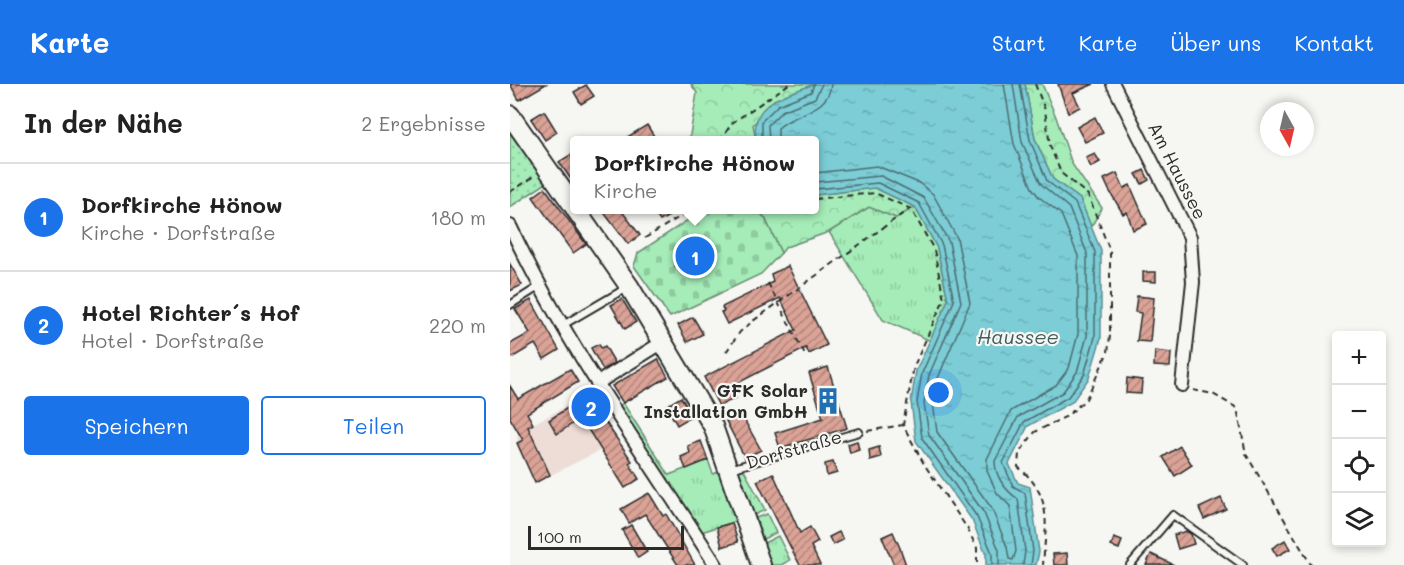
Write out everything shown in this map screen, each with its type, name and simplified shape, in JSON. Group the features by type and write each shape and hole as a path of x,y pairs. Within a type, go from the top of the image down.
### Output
{"main road":[{"name":"Dorfstraße","path":"510,115 570,201"},
{"name":"Dorfstraße","path":"578,214 628,286 713,426 729,469 756,563"}],"street":[{"name":"Am Haussee","path":"1113,84 1190,237 1193,282 1182,385"},
{"path":"510,226 540,286 563,325 716,565"},
{"path":"598,382 663,342"}],"lane":[{"path":"510,305 540,286"},
{"path":"563,325 628,286"},
{"name":"Dorfstraße","path":"729,469 859,432"},
{"path":"1130,565 1173,515 1243,565"}],"path":[{"path":"723,136 732,123 789,84"},
{"path":"1035,84 1045,110 1050,146 1061,173 1088,195 1110,251 1108,352 1086,399 1067,416 1035,432 1019,453 1018,467 1035,481 1044,500 1042,565"},
{"path":"510,192 548,168"},
{"path":"819,199 875,193 909,208 934,250 944,299 914,366 903,425 924,464 967,528 977,548 977,565"},
{"path":"726,352 740,332 909,208"},
{"path":"645,238 684,214"},
{"path":"768,283 806,357"},
{"path":"1182,385 1225,399 1237,408 1246,454 1311,565"},
{"path":"859,432 903,425"}],"shaded area":[{"path":"587,395 601,450 535,483 517,443 518,432"}],"green space":[{"path":"691,84 815,84 774,100 753,125 755,136 690,136 697,93"},
{"path":"1025,84 1042,84 1072,164 1102,208 1091,227 1080,199 1053,179 1035,139"},
{"path":"510,129 548,182 510,207"},
{"path":"875,188 915,207 896,218 869,207 829,232 786,247 781,253 761,214 819,214 819,195"},
{"path":"869,207 896,218 915,207 937,248 948,300 931,341 883,320 829,232"},
{"path":"697,214 761,214 781,253 761,274 670,317 634,266 638,253"},
{"path":"623,403 669,475 708,460 713,474 723,470 740,520 701,532 619,406"},
{"path":"743,468 765,510 752,516 736,471"},
{"path":"767,514 776,533 761,540 753,519"},
{"path":"778,536 790,560 781,565 768,565 762,544"}],"water":[{"name":"Haussee","path":"815,84 1025,84 1035,139 1053,179 1080,199 1101,251 1101,338 1089,378 1072,402 1028,426 1009,464 1018,483 1030,487 1039,552 1036,565 986,565 986,555 972,520 916,441 911,402 916,371 948,300 937,248 915,207 875,188 819,195 819,136 756,136 758,117 764,108 781,97"}],"building":[{"path":"510,84 546,84 519,100"},
{"path":"1058,84 1094,84 1073,93 1080,107 1068,113"},
{"path":"586,85 594,96 581,104 574,92"},
{"path":"544,111 557,132 545,140 531,119"},
{"path":"1095,117 1103,133 1085,142 1077,127"},
{"path":"647,125 654,136 629,136"},
{"path":"1095,154 1100,162 1091,167 1086,158"},
{"path":"570,155 570,178 559,162"},
{"path":"1144,170 1149,180 1142,184 1136,174"},
{"path":"1117,173 1124,188 1130,185 1147,224 1133,230 1127,212 1123,214 1104,179"},
{"path":"545,188 586,244 573,253 533,197"},
{"path":"605,214 624,214 640,235 628,244"},
{"path":"655,214 673,214 660,221"},
{"path":"708,244 713,260 682,269 675,266 676,258"},
{"path":"510,264 522,285 510,291"},
{"path":"788,266 827,345 809,354 806,348 730,387 736,398 719,406 704,377 796,330 780,298 727,324 721,312 724,311 722,307 773,282 771,274"},
{"path":"1143,272 1156,272 1156,282 1143,281"},
{"path":"1137,296 1154,298 1150,342 1137,341 1141,313 1135,312"},
{"path":"622,299 636,322 625,329 611,305"},
{"path":"531,300 559,350 544,359 535,344 510,359 510,344 530,333 515,309"},
{"path":"693,317 703,334 687,342 678,325"},
{"path":"599,344 601,348 605,346 615,363 603,370 591,348"},
{"path":"1155,351 1171,353 1170,367 1154,366"},
{"path":"658,359 668,377 623,403 612,386"},
{"name":"GFK Solar Installation GmbH","path":"828,367 847,428 780,448 775,433 823,418 809,373"},
{"path":"570,369 578,382 527,413 533,424 528,427 550,475 535,483 517,443 523,440 510,418 510,386 518,399"},
{"path":"1127,378 1142,380 1141,394 1126,393"},
{"path":"587,395 632,461 629,463 639,479 625,488 581,418 557,434 549,420"},
{"path":"681,397 692,416 677,425 666,406"},
{"path":"741,414 761,450 745,458 726,421"},
{"path":"701,441 708,460 686,469 681,457 690,453 688,446"},
{"path":"857,441 859,450 850,453 848,444"},
{"path":"1180,446 1192,465 1175,476 1163,457"},
{"path":"879,447 881,457 870,460 869,450"},
{"path":"833,462 837,473 827,476 825,464"},
{"path":"773,473 800,533 810,527 818,542 811,546 820,565 800,565 794,554 757,481"},
{"path":"649,493 663,516 666,514 695,565 678,565 645,514 629,523 621,509"},
{"path":"1221,498 1226,509 1204,519 1199,508"},
{"path":"732,523 738,542 722,547 717,527"},
{"path":"631,525 647,552 638,558 622,530"},
{"path":"1186,531 1191,534 1194,544 1178,549 1174,535"},
{"path":"839,532 843,540 833,545 829,537"},
{"path":"893,532 906,565 894,565 882,537"},
{"path":"1114,538 1122,541 1119,549 1111,546"},
{"path":"1285,540 1290,549 1277,556 1272,548"},
{"path":"1067,553 1068,565 1054,565 1053,554"},
{"path":"1151,554 1174,565 1146,565"}],"place":[{"name":"Dorfkirche Hönow","path":"695,256"},
{"name":"GFK Solar Installation GmbH","path":"828,401"},
{"name":"Hotel Richter´s Hof","path":"591,407"}]}
